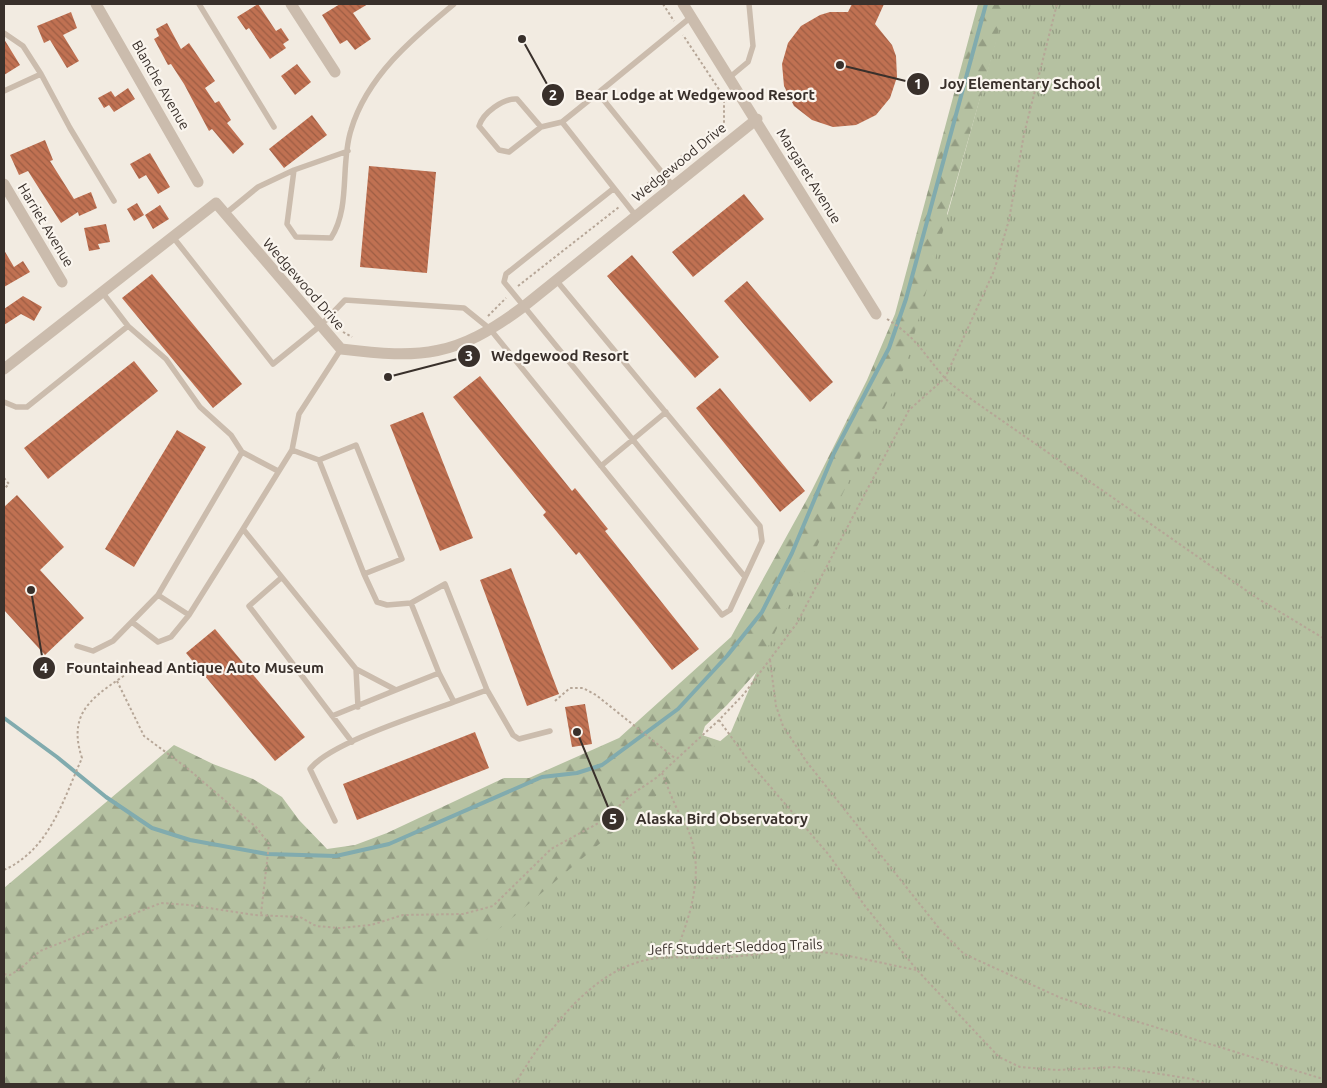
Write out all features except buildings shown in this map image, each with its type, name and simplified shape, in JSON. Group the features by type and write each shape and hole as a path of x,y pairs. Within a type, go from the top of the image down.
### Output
{"street":[{"name":"Blanche Avenue","path":"96,4 198,182"},
{"path":"291,4 335,72"},
{"name":"Margaret Avenue","path":"683,4 881,316"},
{"name":"Wedgewood Drive","path":"224,214 322,323 341,349 398,355 437,352 464,343 490,330 523,307 757,119"},
{"name":"Harriet Avenue","path":"4,184 62,282"},
{"path":"4,369 216,203 224,214"}],"lane":[{"path":"199,4 274,127"},
{"path":"294,170 287,224 296,237 331,238 338,227 350,130 369,90 415,37 454,4"},
{"path":"730,77 748,62 753,46 749,4"},
{"path":"540,127 517,99 508,98 481,119 480,126 499,150 509,152 540,127 562,122 691,16"},
{"path":"4,33 23,46 114,201"},
{"path":"4,91 41,74"},
{"path":"598,93 673,186"},
{"path":"562,122 636,216"},
{"path":"224,214 258,188 294,170 348,151"},
{"path":"613,189 506,274 504,282 745,577"},
{"path":"173,236 273,364 322,323 345,300 464,308 481,320 490,330 722,615 730,610 762,541 760,526 556,280"},
{"path":"102,292 128,326 166,360 200,408 231,435 242,452 278,472"},
{"path":"4,402 16,407 27,407 128,326"},
{"path":"132,622 158,642 172,637 189,615 292,450 299,414 341,349"},
{"path":"601,466 666,412"},
{"path":"292,450 319,460 356,445 402,560 364,574"},
{"path":"78,646 93,651 113,640 158,595 242,452"},
{"path":"319,460 377,602 387,605 411,603 445,584 487,690 512,735 519,739 550,730"},
{"path":"242,529 356,669 396,690"},
{"path":"281,578 249,606 352,742"},
{"path":"158,595 189,615"},
{"path":"411,603 439,673 454,702"},
{"path":"356,669 358,707"},
{"path":"332,716 439,673"},
{"path":"335,821 310,769 317,760 352,742 487,690"}],"path":[{"path":"481,320 489,315 511,292 724,123 724,97 663,4"},
{"path":"4,974 10,975 20,969 40,951 161,903 189,904 261,915 300,917 316,926 339,928 371,925 403,915 463,914 494,906 551,849 604,820 631,795 662,772 719,720 744,694 797,623 909,410 945,378 994,272 1009,220 1024,134 1057,4"},
{"path":"881,316 906,331 928,355 945,378 971,399 1257,598 1323,638"},
{"path":"322,323 352,338 361,339"},
{"path":"4,478 9,484 4,489"},
{"path":"770,660 776,706 788,733 806,761 942,932 964,954 1061,998 1323,1079"},
{"path":"4,870 40,844 58,814 82,758 77,743 77,723 83,710 136,667"},
{"path":"117,682 144,736 187,768 256,827 269,844 261,915"},
{"path":"555,701 570,688 583,688 596,695 676,759"},
{"path":"719,720 750,763 829,855 865,906 917,970 999,1057 1020,1067 1057,1070 1116,1067 1192,1079 1206,1084"},
{"path":"662,772 678,812 688,830 695,851 696,883 690,918 674,957"},
{"name":"Jeff Studdert Sleddog Trails","path":"515,1084 550,1030 570,1007 611,974 639,962 674,957 714,958 773,953 818,952 917,970"}],"green space":[{"path":"978,4 1007,4 947,214 957,229 973,238 760,668 727,705 705,726 702,735 723,742 327,1084 4,1084 4,888 174,745 213,764 253,779 282,797 299,820 327,849 355,845 387,833 504,778 529,778 619,738 731,637 811,492 867,380 895,314"},
{"path":"1006,4 1323,4 1323,1084 303,1084 418,998 731,732 761,661 906,364"}],"waterway":[{"path":"4,718 57,757 106,797 152,828 190,840 267,854 336,856 389,844 542,777 577,773 602,765 678,709 727,656 762,612 792,553 834,453 889,348 906,299 986,4"}],"place":[{"name":"Bear Lodge at Wedgewood Resort","path":"522,39"},
{"name":"Joy Elementary School","path":"840,65"},
{"name":"Wedgewood Resort","path":"388,377"},
{"name":"Fountainhead Antique Auto Museum","path":"31,590"},
{"name":"Alaska Bird Observatory","path":"577,732"}]}
